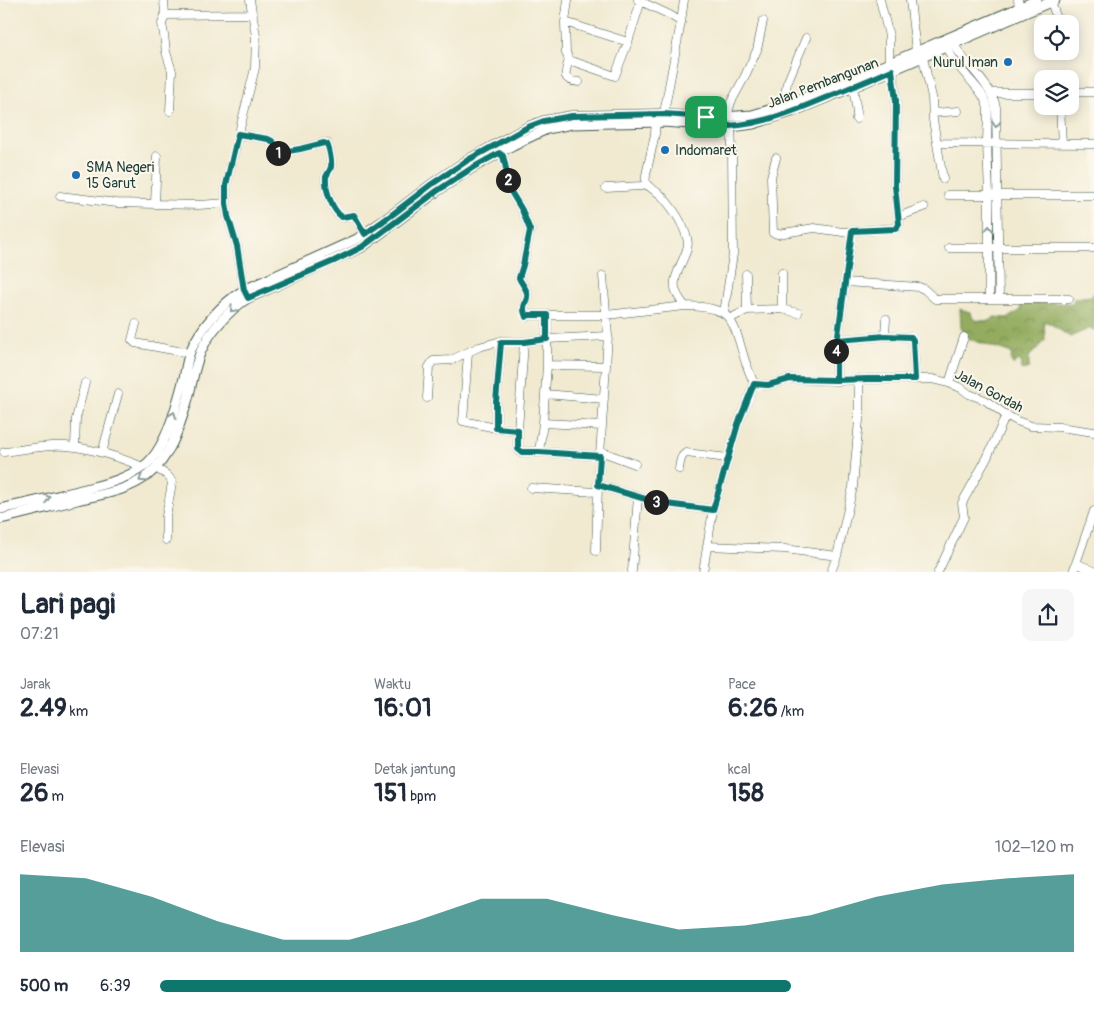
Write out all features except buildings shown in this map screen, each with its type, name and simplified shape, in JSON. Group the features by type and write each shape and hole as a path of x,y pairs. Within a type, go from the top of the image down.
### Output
{"main road":[{"name":"Jalan Pembangunan","path":"948,42 1019,4 1037,0"},
{"name":"Jalan Pembangunan","path":"0,516 124,489 148,475 167,453 187,402 201,351 209,335 246,294 357,239 393,214 499,153 528,127 544,121 572,116 706,121 731,127 754,124 794,111 853,87 920,54 1053,1"},
{"name":"Jalan Pembangunan","path":"706,121 752,115 786,105 891,67"},
{"name":"Jalan Pembangunan","path":"0,516 120,480 143,467 157,454 168,429 178,400 189,353 202,330 232,297 246,294 334,261 362,247 468,160 513,140"}],"street":[{"path":"164,0 162,24 166,52 172,71 170,111"},
{"path":"246,294 237,246 228,216 226,185 255,68 256,36 250,0"},
{"path":"568,0 565,22 566,53 569,60 565,74 573,82 579,82"},
{"path":"684,0 681,22 654,134 646,181 647,185 660,195 686,232 688,247 675,277 674,285 678,297 685,306"},
{"path":"776,158 771,177 773,233 778,234 814,228 842,232 897,228 899,224 895,186 896,101 889,36 880,0"},
{"path":"910,0 920,54 932,97 933,120 943,179"},
{"path":"569,60 615,76 628,42 639,1 681,22"},
{"path":"1053,1 1055,15"},
{"path":"164,15 253,14"},
{"path":"727,117 731,102 757,50 763,21"},
{"path":"565,22 628,42"},
{"path":"786,105 787,84 806,38"},
{"path":"948,42 991,93 997,111 993,195 993,248 989,299"},
{"path":"948,42 960,69 987,104 987,143 993,195"},
{"path":"960,69 967,64"},
{"path":"853,87 857,105 856,119"},
{"path":"1079,92 1094,92"},
{"path":"991,93 1034,93"},
{"path":"934,113 958,111"},
{"path":"1060,115 1062,144"},
{"path":"726,316 733,254 731,127"},
{"path":"238,134 272,141 276,146 275,151 277,153 324,143 327,144 331,166 326,177 329,198 342,217 354,215 365,234"},
{"path":"937,143 1094,144"},
{"path":"499,153 503,156 510,190 522,210 530,230 519,278 527,292 523,307 526,317 529,315 606,315 685,306 703,307 726,316 732,322 754,384 738,424 713,510 703,572"},
{"path":"156,204 157,156"},
{"path":"606,188 647,185"},
{"path":"948,195 1094,195"},
{"path":"60,196 117,203 199,205 226,203"},
{"path":"898,217 924,207"},
{"path":"836,380 836,350 852,231"},
{"path":"950,248 1094,248"},
{"path":"993,248 999,300"},
{"path":"782,273 782,310"},
{"path":"746,274 747,310"},
{"path":"596,551 598,488 608,336 603,276"},
{"path":"845,282 920,287 937,299 1069,299"},
{"path":"726,316 747,310 782,310 798,313"},
{"path":"539,452 547,365 547,315"},
{"path":"886,320 886,336"},
{"path":"136,324 132,340 135,342 189,353"},
{"path":"427,398 429,367 433,362 451,360 479,347 501,342 608,336"},
{"path":"838,340 886,336 911,337 913,340 915,379"},
{"path":"950,383 964,337"},
{"path":"496,428 501,342"},
{"path":"524,342 518,449 520,451 600,454 635,464"},
{"path":"468,352 462,420 496,428 518,430"},
{"path":"547,365 606,366"},
{"name":"Jalan Gordah","path":"754,384 768,385 790,379 932,379 962,388 970,394 985,400 1006,415 1031,426 1059,427 1094,432"},
{"path":"831,572 837,556 853,486 859,420 859,379"},
{"path":"75,447 76,419 85,383"},
{"path":"102,454 118,394"},
{"path":"545,394 604,399"},
{"path":"938,572 964,517 962,503 987,458 1006,415"},
{"path":"543,423 602,426"},
{"path":"4,452 52,446 75,447 125,460 143,467"},
{"path":"679,469 684,454 690,452 728,458"},
{"path":"155,468 168,476 172,483 166,516 166,540"},
{"path":"532,488 598,488 638,496 659,503 713,510"},
{"path":"632,571 638,496"},
{"path":"1072,572 1094,511"},
{"path":"707,546 785,549 837,556"},
{"path":"1076,563 1094,571"}],"green space":[{"path":"1094,293 1094,331 1091,328 1070,337 1044,321 1045,340 1029,357 1029,368 1022,370 1020,359 1013,365 1011,360 1012,353 969,339 961,328 960,309 970,312 974,320 990,321 994,317 1007,318 1020,311 1021,304 1073,303 1074,298 1091,296"}],"place":[{"name":"Nurul Iman","path":"1008,62"},
{"name":"Indomaret","path":"665,150"},
{"name":"SMA Negeri 15 Garut","path":"76,175"}],"route":[{"path":"706,117 664,114 572,116 544,121 528,127 468,160 432,184 365,234 354,215 340,216 329,198 326,175 331,166 327,144 324,143 277,153 275,151 276,146 268,139 238,134 226,185 226,203 237,246 244,290 248,298 362,247 437,191 499,153 503,156 510,190 522,210 530,230 519,278 527,292 523,307 524,311 526,317 529,315 547,315 547,339 501,342 496,402 496,428 518,430 517,444 518,449 522,452 600,456 598,485 659,503 713,510 738,424 754,384 768,385 790,379 836,380 838,340 886,336 911,337 913,340 915,379 836,380 836,350 852,231 895,229 899,224 895,186 896,101 892,70 794,111 754,124 731,127 706,126 706,117"}]}
